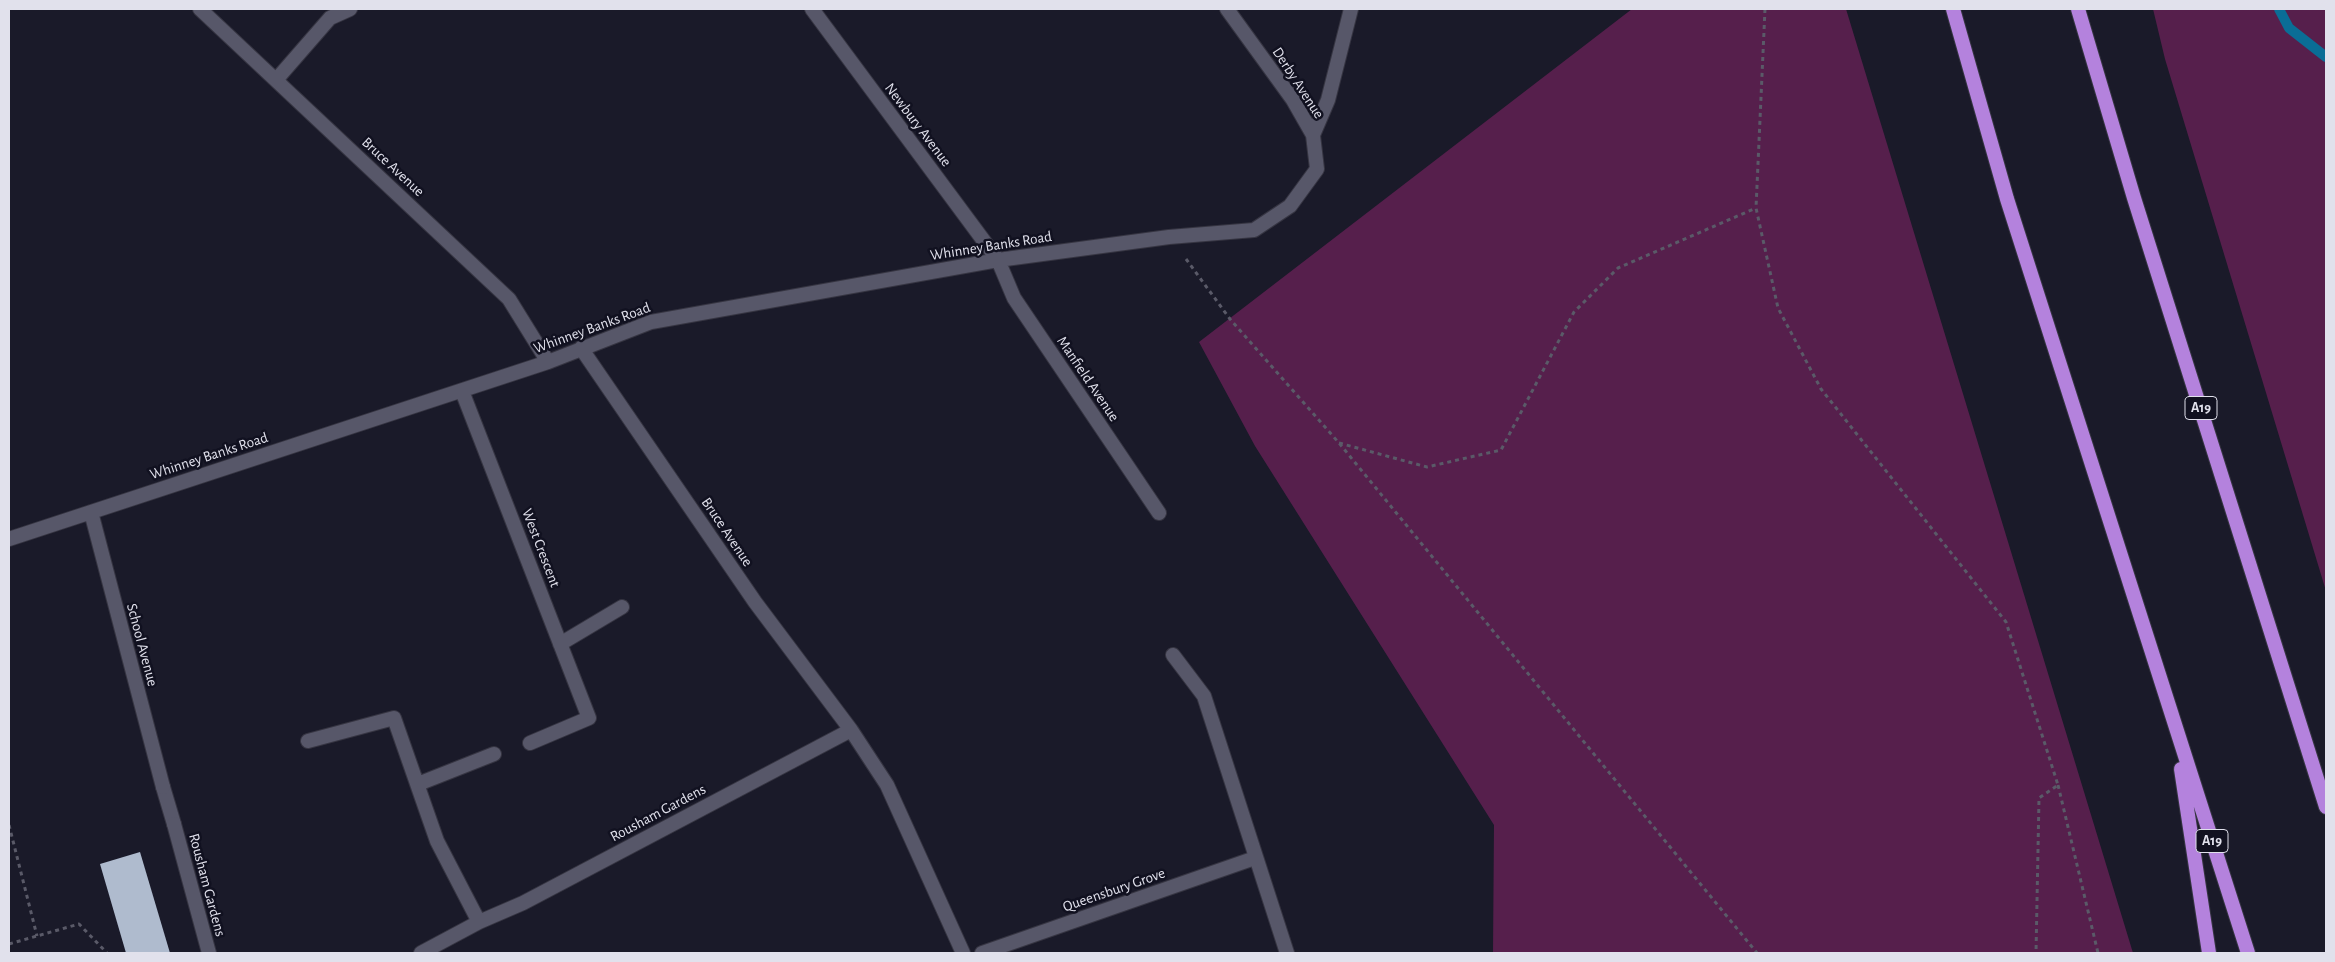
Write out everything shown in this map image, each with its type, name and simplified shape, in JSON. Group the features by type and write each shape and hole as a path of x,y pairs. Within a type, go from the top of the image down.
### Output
{"highway":[{"name":"A19","path":"1953,9 2007,199 2248,953"},
{"name":"A19","path":"2078,9 2134,198 2326,807"},
{"name":"A19","path":"2175,729 2210,953"}],"street":[{"name":"Bruce Avenue","path":"200,9 508,299 548,362"},
{"path":"276,80 330,18 350,9"},
{"name":"Newbury Avenue","path":"812,9 998,260"},
{"name":"Derby Avenue","path":"1227,9 1293,100 1313,135 1317,169 1290,206"},
{"path":"1313,135 1328,100 1351,9"},
{"name":"Whinney Banks Road","path":"9,539 548,362 651,322 998,260 1169,237 1254,230 1290,206"},
{"name":"Manfield Avenue","path":"998,260 1014,298 1159,513"},
{"name":"Bruce Avenue","path":"581,348 755,602 851,730 887,785 963,953"},
{"name":"West Crescent","path":"462,390 589,718 530,742"},
{"name":"School Avenue","path":"91,512 174,824"},
{"path":"560,644 622,607"},
{"path":"1173,655 1204,696 1287,953"},
{"path":"308,741 394,718 437,841 479,922"},
{"name":"Rousham Gardens","path":"421,953 479,922 523,903 851,730"},
{"path":"418,784 494,754"},
{"name":"Rousham Gardens","path":"174,824 209,953"},
{"name":"Queensbury Grove","path":"982,953 1255,858"}],"path":[{"path":"1765,9 1756,208 1778,308 1821,389 2006,622 2058,784 2098,953"},
{"path":"1339,443 1427,467 1501,450 1574,312 1618,268 1756,208"},
{"path":"1169,237 1230,319 1339,443 1757,953"},
{"path":"2036,953 2039,798 2058,784"},
{"path":"9,825 37,936"},
{"path":"9,944 79,924 107,953"}],"shaded area":[{"path":"1632,9 1846,9 2133,953 1493,953 1494,825 1255,446 1199,342"},
{"path":"2153,9 2326,9 2326,591 2165,59"}],"building":[{"path":"140,852 170,953 126,953 100,864"}],"waterway":[{"path":"2279,9 2289,28 2326,57"}]}
